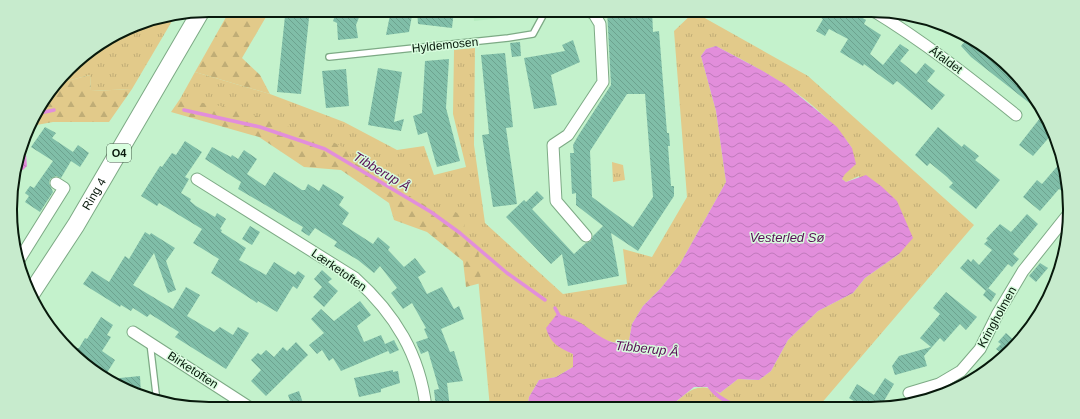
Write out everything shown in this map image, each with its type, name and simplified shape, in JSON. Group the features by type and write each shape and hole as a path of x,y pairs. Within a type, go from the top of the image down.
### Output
{"main road":[{"name":"Ring 4","path":"34,289 76,225 197,17"}],"street":[{"path":"586,236 556,201 553,145 568,135 603,82 600,24 596,17"},
{"name":"Åfaldet","path":"884,17 953,64 1016,115"},
{"name":"Lærketoften","path":"197,179 355,278 372,294 396,322 413,354 420,376 425,402"},
{"path":"23,254 64,188 56,183"},
{"name":"Kringholmen","path":"909,392 939,384 961,371 980,349 998,313 1023,271 1063,221"},
{"name":"Birketoften","path":"133,332 241,402"}],"lane":[{"name":"Hyldemosen","path":"330,57 533,34 542,17"},
{"path":"150,343 156,394"}],"shaded area":[{"path":"474,17 510,17 474,21"}],"green space":[{"path":"226,17 266,17 242,58 260,75 270,94 195,72"},
{"path":"689,17 703,17 808,76 974,225 823,402 675,402 686,393 698,388 704,387 720,393 738,379 759,380 771,371 788,340 818,311 853,293 865,278 899,254 859,176 846,182 842,179 852,148 838,131 807,101 773,77 716,46 706,49 701,56 716,111 726,182 680,264 661,288 643,306 632,324 629,341 622,344 604,340 571,354 573,354 573,367 556,377 539,380 529,397 528,402 489,402 475,244 266,128 180,99 195,72 270,94 344,122 397,150 424,146 434,175 466,167 453,114 454,50 475,48 474,145 485,223 563,294 627,284 623,249 652,257 687,197 674,31"},
{"path":"172,21 132,89 91,91 90,75 67,81 73,73 92,57 113,43 148,27"},
{"path":"90,75 91,91 132,89 109,122 53,122 37,125 49,103 67,81"},
{"path":"180,99 232,108 331,141 346,149 351,161 442,215 450,209 466,218 463,233 478,246 481,283 466,287 463,261 427,232 394,220 389,203 341,170 304,167 259,137 171,112"},
{"path":"612,162 623,165 625,180 613,182"}],"water":[{"name":"Vesterled Sø","path":"716,46 761,70 786,85 837,127 852,148 856,164 845,174 842,179 846,182 866,175 881,186 897,201 913,238 899,254 865,278 853,293 818,311 788,340 771,371 759,380 738,379 720,393 709,387 694,387 675,402 528,402 529,397 539,380 556,377 573,367 573,354 563,350 556,344 550,338 546,328 557,314 576,321 609,341 622,343 629,341 632,324 643,306 661,288 680,264 726,182 716,111 701,56 706,49"},
{"path":"25,155 27,166 22,170"}],"building":[{"path":"285,17 309,18 301,94 277,92"},
{"path":"334,17 359,17 356,25 358,38 338,40 337,23 333,21"},
{"path":"390,17 412,17 409,32 386,35"},
{"path":"418,17 453,17 452,28 418,24"},
{"path":"607,17 652,17 653,32 659,31 667,133 669,133 670,146 668,146 671,186 674,186 674,196 638,251 611,233 619,276 568,286 562,254 551,264 506,217 524,200 526,202 537,191 544,198 532,209 574,254 586,243 591,241 593,236 603,226 576,205 576,193 572,194 570,153 574,153 573,145 611,85","holes":["627,94 645,94 653,197 633,227 592,197 590,151"]},
{"path":"819,17 861,17 866,20 864,24 881,35 870,54 883,65 900,44 909,50 900,61 916,74 925,63 935,71 927,81 945,95 932,110 897,81 893,85 864,64 863,66 840,52 848,39 829,29 825,36 816,31 823,19"},
{"path":"573,40 580,62 551,75 557,105 534,109 524,58 565,51 562,45"},
{"path":"520,42 521,56 512,57 510,43"},
{"path":"965,42 988,57 1007,73 1032,105 971,57 961,46"},
{"path":"505,53 513,127 506,128 517,204 493,207 482,135 489,134 481,55"},
{"path":"449,59 446,108 460,161 437,167 427,132 418,135 413,116 422,113 425,61"},
{"path":"378,68 402,72 394,122 404,119 401,131 368,125"},
{"path":"346,69 349,106 326,108 322,71"},
{"path":"1040,118 1049,138 1033,156 1019,145"},
{"path":"45,127 56,133 52,138 73,152 78,145 89,153 80,167 71,161 61,178 56,176 50,179 49,183 53,192 40,212 25,202 29,196 25,193 30,186 34,188 53,161 31,147"},
{"path":"938,127 962,147 964,144 979,156 975,160 1000,180 976,209 949,187 953,183 947,177 930,163 927,166 915,155"},
{"path":"185,141 202,152 185,177 189,179 181,193 191,199 190,201 196,206 215,217 217,213 226,219 220,229 222,230 221,232 246,248 239,260 266,275 274,262 295,275 298,271 305,276 297,289 293,286 277,312 258,301 257,303 211,273 219,259 193,243 202,229 159,203 157,206 141,196 160,166 162,167 172,153 176,155"},
{"path":"212,147 238,159 244,150 257,159 247,174 265,186 274,172 302,190 305,190 308,184 319,191 323,184 344,197 339,205 349,213 342,224 373,244 378,237 390,247 388,250 404,267 415,258 426,272 418,277 427,294 442,287 454,309 459,306 464,319 441,329 450,352 454,351 463,381 447,383 449,402 435,402 434,390 439,389 428,351 421,354 416,342 428,338 424,329 426,328 412,303 403,309 391,293 397,288 380,266 374,273 358,260 334,246 337,242 315,228 309,236 301,231 303,227 238,189 241,182 205,159"},
{"path":"1058,166 1062,191 1059,189 1040,211 1023,197 1037,180 1042,184"},
{"path":"1027,214 1038,224 1013,254 1019,259 1012,267 1008,264 986,291 960,268 968,259 971,262 973,259 979,265 992,250 984,244 988,240 986,239 1000,224 1011,232"},
{"path":"250,226 260,232 252,245 242,239"},
{"path":"145,232 150,235 151,233 175,248 166,261 176,290 168,293 154,253 133,285 173,309 186,287 200,295 187,316 214,332 220,327 233,335 238,327 249,333 226,369 175,337 179,332 150,314 147,317 133,308 131,311 121,305 120,307 83,284 92,271 109,282 125,256 129,259"},
{"path":"1040,263 1048,268 1036,282 1029,276"},
{"path":"322,270 332,279 328,282 338,291 324,307 313,297 322,287 314,279"},
{"path":"988,288 996,294 991,302 983,295"},
{"path":"946,292 977,317 966,330 960,324 944,342 940,338 924,356 927,366 895,375 892,366 899,356 931,347 920,338 940,314 933,308"},
{"path":"360,301 371,315 357,326 364,342 381,335 385,344 394,340 399,350 390,354 385,345 388,351 341,371 333,358 329,361 322,350 317,354 309,345 324,333 311,319 321,309 334,321"},
{"path":"101,317 113,325 107,335 111,337 102,351 115,360 107,373 76,348 79,348 85,338 87,339"},
{"path":"1006,333 1013,339 1000,352 996,349 1001,344 998,342"},
{"path":"296,342 308,355 266,396 251,381 261,370 251,360 258,353 261,355 266,350 274,357 283,347 287,351"},
{"path":"393,370 393,372 398,371 400,383 381,389 381,392 359,397 354,378"},
{"path":"140,376 141,389 124,382 117,378"},
{"path":"885,378 894,384 884,401 885,402 855,402 849,398 857,384 874,395"},
{"path":"299,391 303,402 290,402 288,395"}],"waterway":[{"name":"Tibberup Å","path":"43,112 54,110"},
{"name":"Tibberup Å","path":"184,110 260,127 325,149 431,212 460,233 507,273 545,300"},
{"name":"Tibberup Å","path":"555,308 560,317"},
{"name":"Tibberup Å","path":"707,383 719,397 727,402"}]}
